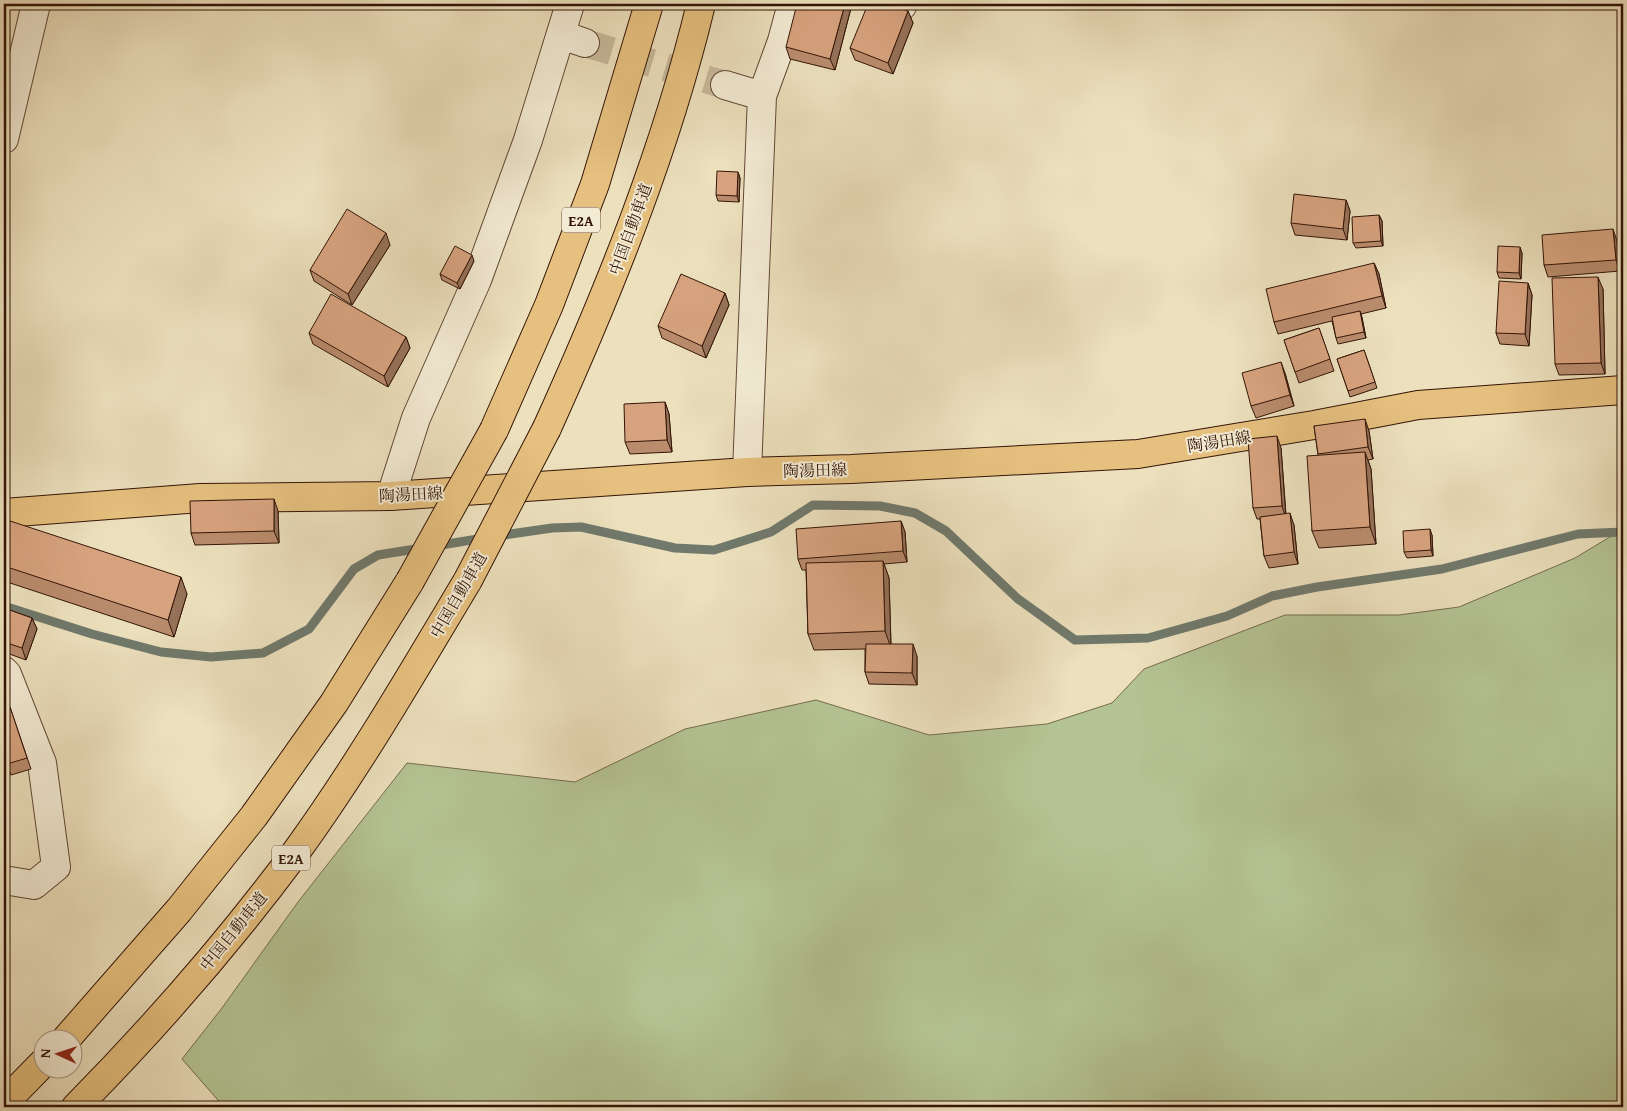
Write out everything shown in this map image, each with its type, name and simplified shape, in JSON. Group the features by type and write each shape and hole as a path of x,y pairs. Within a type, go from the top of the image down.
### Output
{"main road":[{"name":"E2A","path":"76,1028 179,910 254,816 334,703 410,580 494,430 549,305 595,184 649,4"},
{"name":"中国自動車道","path":"76,1107 126,1056 216,954 296,852 377,733 468,580 548,428 598,314 647,185 689,53 701,4"},
{"name":"陶湯田線","path":"4,513 200,498 391,496 747,472 852,469 1138,454 1314,426 1418,406 1623,390"},
{"path":"4,1103 32,1074"}],"street":[{"path":"4,139 36,4"},
{"path":"391,496 416,418 480,271 528,140 574,39 570,4"},
{"path":"747,472 762,96 782,41 792,4"},
{"path":"725,85 762,96"},
{"path":"4,671 7,674 42,763 56,868 34,884 4,880"}],"green space":[{"path":"1623,529 1623,1107 224,1107 182,1059 222,1008 298,902 407,763 575,782 685,729 816,700 929,735 1047,724 1112,703 1144,669 1285,615 1399,615 1459,607 1575,558"}],"building":[{"path":"797,4 845,4 830,59 786,47"},
{"path":"868,4 889,4 908,11 888,63 850,48"},
{"path":"717,171 738,172 737,196 716,195"},
{"path":"1294,194 1346,200 1343,229 1291,223"},
{"path":"347,209 386,233 348,294 310,270"},
{"path":"1379,215 1381,241 1353,243 1352,217"},
{"path":"1613,229 1616,260 1544,265 1542,235"},
{"path":"455,246 472,255 457,283 440,274"},
{"path":"1498,246 1520,247 1519,273 1497,272"},
{"path":"1374,263 1382,296 1274,322 1266,289"},
{"path":"681,274 725,293 702,346 658,326"},
{"path":"1598,277 1601,363 1555,364 1552,278"},
{"path":"1499,281 1528,283 1525,334 1496,333"},
{"path":"331,294 406,337 384,376 309,333"},
{"path":"1360,311 1364,332 1336,338 1332,317"},
{"path":"1319,328 1330,359 1295,372 1284,340"},
{"path":"1364,350 1375,382 1348,391 1337,359"},
{"path":"1281,362 1290,395 1251,406 1242,373"},
{"path":"665,402 667,440 625,442 624,404"},
{"path":"1365,419 1368,447 1318,454 1314,426"},
{"path":"1277,436 1282,506 1253,508 1248,439"},
{"path":"1365,452 1370,527 1312,531 1307,456"},
{"path":"274,499 274,531 191,533 190,501"},
{"path":"1290,513 1294,552 1264,556 1260,517"},
{"path":"4,519 181,577 168,620 4,566"},
{"path":"901,521 903,551 798,559 796,529"},
{"path":"1430,529 1431,550 1404,552 1403,531"},
{"path":"883,561 885,631 808,634 806,563"},
{"path":"4,608 32,618 22,648 4,642"},
{"path":"866,644 913,644 912,673 865,672"},
{"path":"10,707 27,758 7,764 4,755 4,709"}],"waterway":[{"path":"497,536 552,528 581,527 675,548 714,550 771,532 813,505 880,506 915,513 946,531 1018,599 1075,640 1148,638 1227,616 1272,596 1317,587 1442,569 1578,534 1623,532"},
{"path":"435,546 484,538"},
{"path":"4,606 92,634 161,652 211,657 263,653 309,629 354,569 378,555 422,548"}],"tunnel":[{"path":"585,43 725,85"}]}
